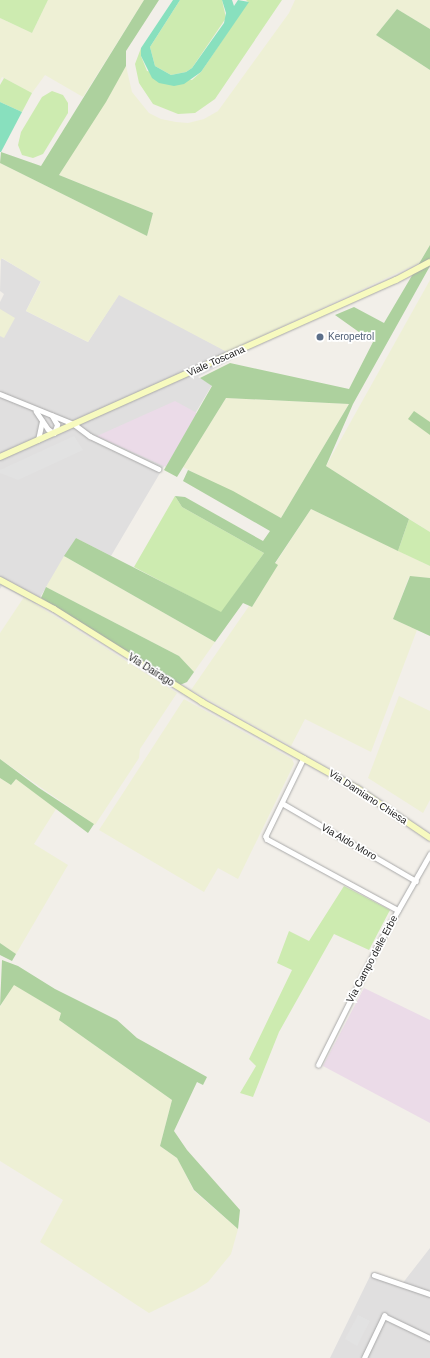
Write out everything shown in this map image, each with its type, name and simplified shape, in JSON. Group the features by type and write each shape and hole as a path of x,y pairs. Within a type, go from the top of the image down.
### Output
{"street":[{"name":"Viale Toscana","path":"0,457 389,283 430,262"},
{"path":"0,394 34,410 74,424 90,436 159,469"},
{"path":"34,410 54,433 57,425 51,416"},
{"path":"38,440 42,427 42,419"},
{"name":"Via Dairago","path":"0,580 54,609 202,702 304,758"},
{"path":"304,758 266,836 267,839 398,910"},
{"name":"Via Damiano Chiesa","path":"304,758 358,789 430,838"},
{"name":"Via Aldo Moro","path":"282,803 416,881"},
{"name":"Via Campo delle Erbe","path":"318,1065 398,910 416,881 430,854"},
{"path":"374,1275 430,1294"},
{"path":"364,1358 384,1316 430,1338"}],"shaded area":[{"path":"1,258 41,281 26,311 88,342 119,294 237,357 198,377 212,385 111,556 76,538 36,604 2,586 0,589 0,302 4,294 0,291"},
{"path":"175,401 197,413 166,467 97,436"},
{"path":"74,436 83,450 18,480 0,473 0,470"},
{"path":"364,988 430,1020 430,1123 323,1066"},
{"path":"430,1248 430,1358 330,1358 372,1272 402,1284"},
{"path":"358,1315 370,1321 357,1346 345,1339"}],"green space":[{"path":"0,0 48,0 32,33 0,18"},
{"path":"48,0 144,0 83,97 45,75 32,93 2,77 0,81 0,18 32,33"},
{"path":"144,0 159,0 126,51 126,66 106,102 59,175 153,213 147,236 0,163 1,152 41,166"},
{"path":"173,0 180,0 150,47 155,66 171,75 186,72 192,68 224,23 226,13 222,0 232,0 234,6 238,0 249,2 201,72 184,84 174,86 159,83 152,78 141,56 141,48"},
{"path":"180,0 222,0 226,18 192,68 186,72 171,75 155,66 150,47"},
{"path":"246,0 282,0 215,99 195,113 178,114 153,104 139,83 135,64 141,48 141,56 147,71 192,80 201,72 248,2"},
{"path":"295,0 430,0 430,29 397,9 376,35 430,70 430,245 419,263 227,352 119,295 88,342 26,311 41,282 2,258 0,261 0,163 147,236 153,213 59,175 126,66 132,92 149,113 161,119 176,122 188,123 204,119 218,111 289,13"},
{"path":"397,9 430,29 430,70 376,35"},
{"path":"4,78 32,93 22,112 0,102 0,85"},
{"path":"52,91 63,95 68,103 68,113 43,154 33,158 22,155 18,145 21,132 42,97"},
{"path":"0,102 22,112 1,152 0,152"},
{"path":"430,245 430,266 353,404 326,466 409,519 398,551 311,509 275,563 278,565 252,607 243,603 215,642 64,556 76,538 221,612 264,553 182,507 175,496 185,497 263,541 270,531 183,481 188,470 233,491 281,518 349,404 226,398 177,477 164,470 212,386 200,378 230,363 349,389 373,342 335,315 354,307 384,323"},
{"path":"430,280 430,532 326,466"},
{"path":"0,309 15,318 4,338 0,336"},
{"path":"226,398 349,404 281,518 183,467"},
{"path":"414,411 430,422 430,435 408,419"},
{"path":"175,496 182,507 264,553 221,613 134,567"},
{"path":"311,509 430,566 430,578 409,577 393,619 417,630 371,752 305,719 291,746 191,690 249,606 252,607 277,566 275,564"},
{"path":"409,519 430,532 430,566 398,551"},
{"path":"64,556 215,642 194,672 179,656 46,587"},
{"path":"410,576 430,578 430,636 393,619"},
{"path":"46,587 179,656 194,672 187,682 180,685 41,598"},
{"path":"24,597 177,693 140,749 139,758 95,825 0,759 0,633"},
{"path":"399,696 430,711 430,800 423,813 368,778"},
{"path":"184,699 292,759 294,764 238,879 218,868 204,892 99,830"},
{"path":"0,759 39,788 94,824 88,833 16,779 11,785 0,778"},
{"path":"0,778 11,785 16,778 56,809 34,844 68,865 16,954 0,943"},
{"path":"344,886 390,910 369,950 334,934 279,1032 253,1097 240,1093 256,1066 249,1059 292,970 277,963 289,931 309,941"},
{"path":"0,943 16,954 12,961 0,955"},
{"path":"2,960 18,966 55,989 117,1020 137,1038 207,1077 203,1085 197,1082 174,1131 187,1150 240,1210 238,1229 194,1190 177,1158 160,1146 172,1100 59,1020 61,1013 14,985 0,1006"},
{"path":"13,984 61,1013 59,1020 172,1100 160,1146 177,1158 194,1191 238,1229 231,1254 208,1282 194,1291 149,1313 40,1242 63,1200 0,1161 0,1007"}],"place":[{"name":"Keropetrol","path":"320,337"}]}
